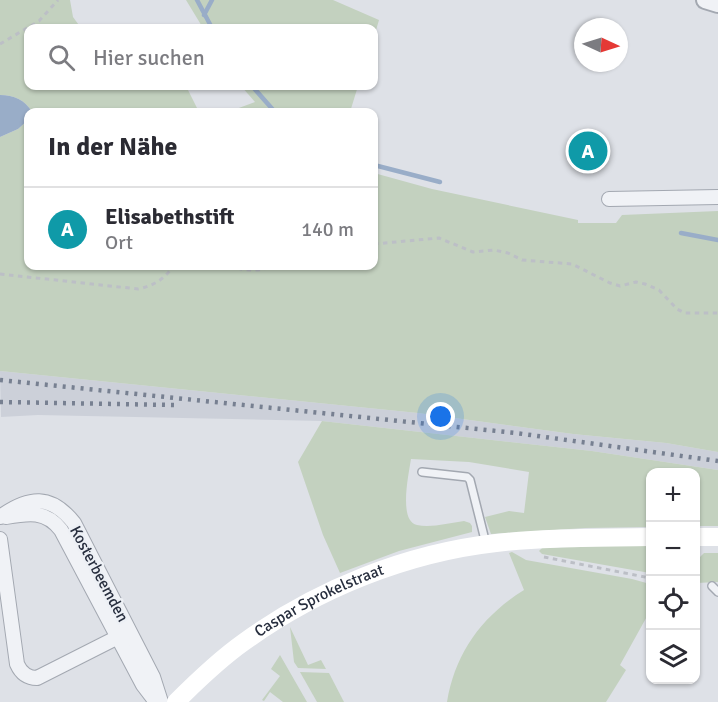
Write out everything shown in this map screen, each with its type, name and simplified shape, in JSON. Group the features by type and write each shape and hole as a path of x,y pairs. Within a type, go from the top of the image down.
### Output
{"main road":[{"name":"Caspar Sprokelstraat","path":"176,702 243,642 287,614 349,582 394,566 444,552 486,544 559,538 646,537"},
{"path":"700,537 718,537"}],"street":[{"path":"705,0 718,4"},
{"path":"609,199 718,197"},
{"name":"Kosterbeemden","path":"0,518 32,514 43,515 54,520 124,635 153,677 161,702"},
{"path":"0,539 17,664 25,675 37,678 124,635"},
{"name":"Kosterbeemden","path":"124,635 143,685 156,702"}],"lane":[{"path":"422,472 467,477 470,480 486,544"},
{"path":"712,586 718,592"}],"path":[{"path":"34,24 58,0"},
{"path":"0,44 24,30"},
{"path":"378,244 440,238 473,252 494,250 508,253 522,260 572,264 620,286 636,282 659,290 684,313 718,313"},
{"path":"0,274 138,289 162,279 169,270"},
{"path":"243,270 263,270"},
{"path":"543,556 646,577"}],"shaded area":[{"path":"0,371 418,413 573,434 666,443 718,452 718,470 592,451 322,421 38,415 1,417"}],"green space":[{"path":"0,0 70,0 73,17 78,24 24,24 24,90 188,90 197,108 29,108 19,99 0,95"},
{"path":"186,0 333,0 379,20 378,24 201,24"},
{"path":"244,90 357,90 351,108 239,108 255,102"},
{"path":"24,124 24,270 378,270 378,174 432,189 578,220 578,223 616,223 622,215 718,211 718,452 666,443 573,434 418,413 0,371 0,137"},
{"path":"322,421 592,451 718,470 718,526 700,526 700,468 646,468 646,527 491,534 485,517 509,511 524,513 529,472 469,462 411,459 406,506 411,522 428,526 464,521 470,523 472,532 399,551 340,573 323,535 298,462"},
{"path":"646,544 646,572 542,554 539,551 542,548"},
{"path":"512,552 526,560 646,583 646,618 620,665 626,670 606,702 447,702 456,667 473,637 495,612 524,590 509,553"},
{"path":"704,553 718,553 718,582 700,583 700,557"},
{"path":"290,627 308,665 321,660 326,669 298,668 294,662"},
{"path":"280,655 307,702 283,702 270,692 264,701 262,700 280,676 271,669"},
{"path":"300,672 329,673 344,702 317,702"}],"water":[{"path":"0,95 19,99 29,108 24,108 24,124 0,137"}],"waterway":[{"path":"197,0 210,24"},
{"path":"204,15 212,0"},
{"path":"256,90 271,108"},
{"path":"378,166 440,182"},
{"path":"681,233 718,240"}],"railway":[{"path":"0,380 516,433 718,461"},
{"path":"0,402 174,405"}],"place":[{"name":"Elisabethstift","path":"588,151"}]}
